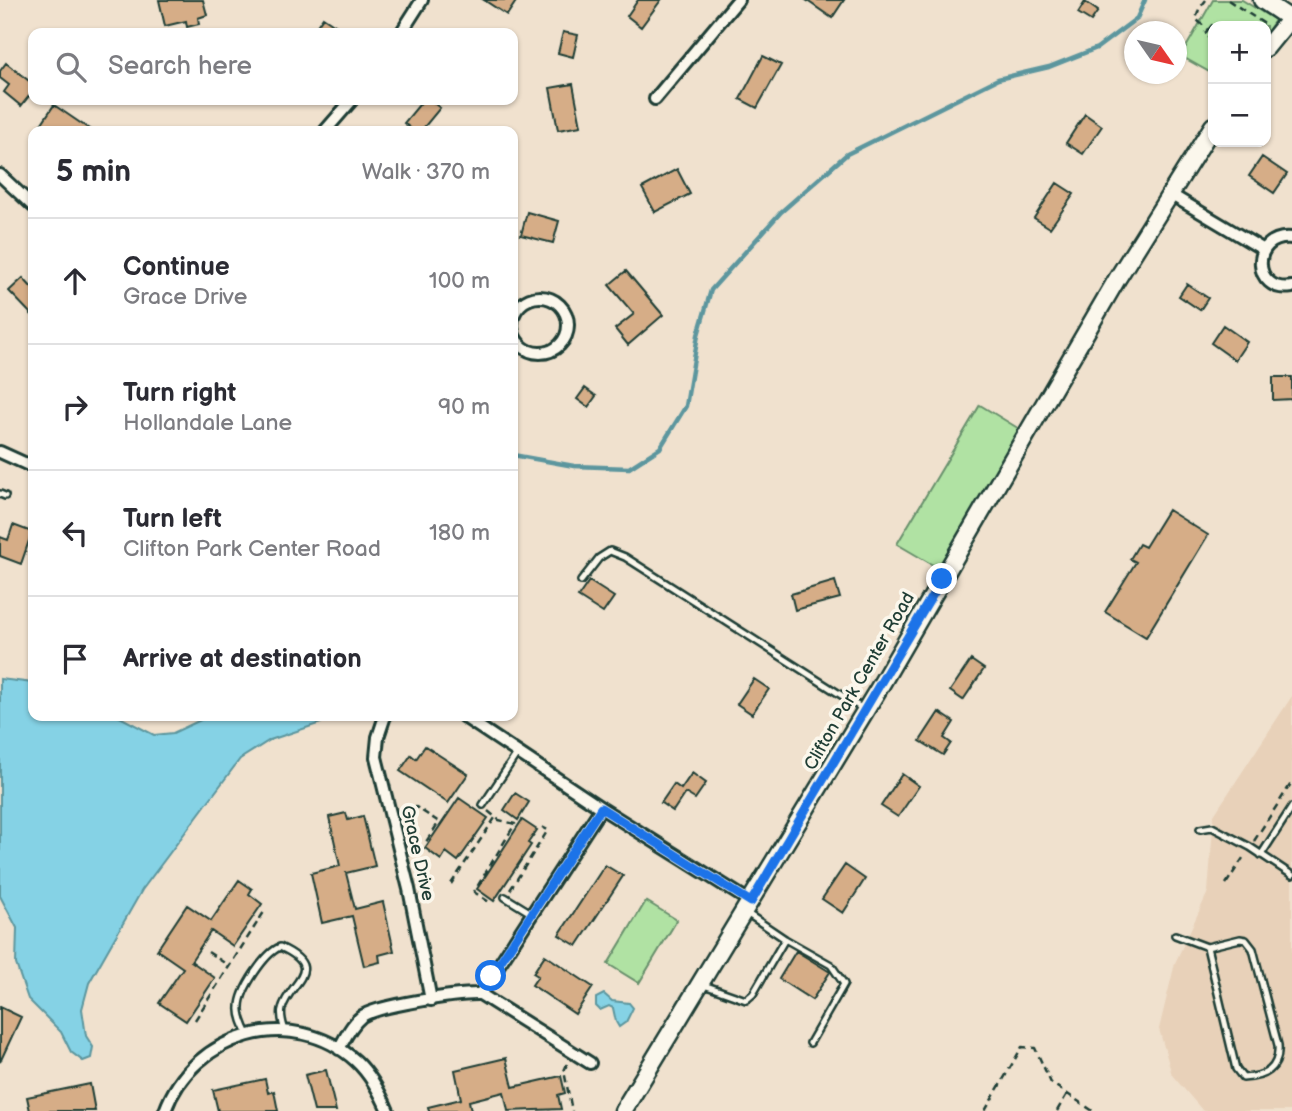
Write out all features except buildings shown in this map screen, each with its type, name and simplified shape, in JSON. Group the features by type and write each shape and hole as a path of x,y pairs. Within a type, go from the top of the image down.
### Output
{"street":[{"path":"404,28 422,0"},
{"path":"655,99 738,0"},
{"path":"1262,0 1291,18 1271,42"},
{"path":"329,126 348,105"},
{"name":"Clifton Park Center Road","path":"623,1111 865,711 1117,279 1208,134"},
{"path":"0,175 28,201"},
{"path":"1170,194 1264,250"},
{"path":"1292,238 1275,240 1264,250 1260,265 1267,279 1280,287 1292,287"},
{"path":"518,308 534,298 549,299 562,307 568,321 562,343 549,352 525,349 518,340"},
{"path":"0,452 28,465"},
{"name":"Grace Drive","path":"383,721 376,757 409,889 431,1000"},
{"path":"471,721 748,907"},
{"path":"480,994 601,808"},
{"path":"339,1049 352,1026 369,1012 480,994 590,1063"},
{"path":"165,1111 180,1081 194,1065 219,1046 248,1034 285,1031 313,1037 339,1049 356,1061 370,1077 388,1111"}],"lane":[{"path":"581,581 604,553 610,551 625,557 865,711"},
{"path":"483,805 518,752"},
{"path":"1261,855 1292,807"},
{"path":"1200,829 1212,827 1250,847 1292,875"},
{"path":"505,897 531,914"},
{"path":"748,907 785,939 831,965 844,984 810,1044"},
{"path":"1175,935 1208,947 1246,940 1253,949 1279,1057 1271,1069 1262,1075 1243,1078 1236,1069 1208,947"},
{"path":"701,984 746,1000 753,994 785,939"},
{"path":"248,1034 240,1006 244,991 263,960 279,947 288,950 302,963 304,970 281,1013 285,1031"}],"path":[{"path":"1206,0 1196,19 1208,30 1204,34 1208,37"},
{"path":"1228,0 1278,33"},
{"path":"1227,884 1292,782"},
{"path":"483,805 495,818 515,824 474,892 489,902"},
{"path":"390,813 416,807 439,822 424,845"},
{"path":"451,884 495,818"},
{"path":"505,897 548,830 542,827"},
{"path":"195,1020 264,912"},
{"path":"208,952 229,966"},
{"path":"985,1111 1022,1047 1035,1048 1051,1083 1093,1111"},
{"path":"572,1111 564,1071 574,1052"},
{"path":"1057,1111 1067,1094"}],"shaded area":[{"path":"1292,696 1292,1111 1203,1111 1172,1075 1159,1029 1175,963 1208,892 1214,815"}],"green space":[{"path":"1213,0 1242,0 1275,20 1271,26 1271,21 1208,21 1208,71 1187,59 1187,46"},
{"path":"980,405 1021,430 938,568 897,544"},
{"path":"646,901 677,920 639,983 608,964"}],"water":[{"path":"0,679 28,682 28,721 127,721 154,735 173,733 198,721 322,721 270,740 240,759 142,890 89,983 82,1009 86,1036 93,1047 91,1058 83,1061 71,1052 61,1032 28,999 16,964 17,928 0,896"},
{"path":"604,994 612,1001 629,1003 633,1008 626,1022 619,1027 613,1008 609,1006 600,1010 596,1006 596,998"}],"waterway":[{"path":"518,456 574,466 629,468 660,448 686,406 698,335 711,290 781,212 847,154 998,79 1049,67 1097,48 1137,18 1145,0"}],"route":[{"path":"491,976 601,808 751,902 942,579"}]}
